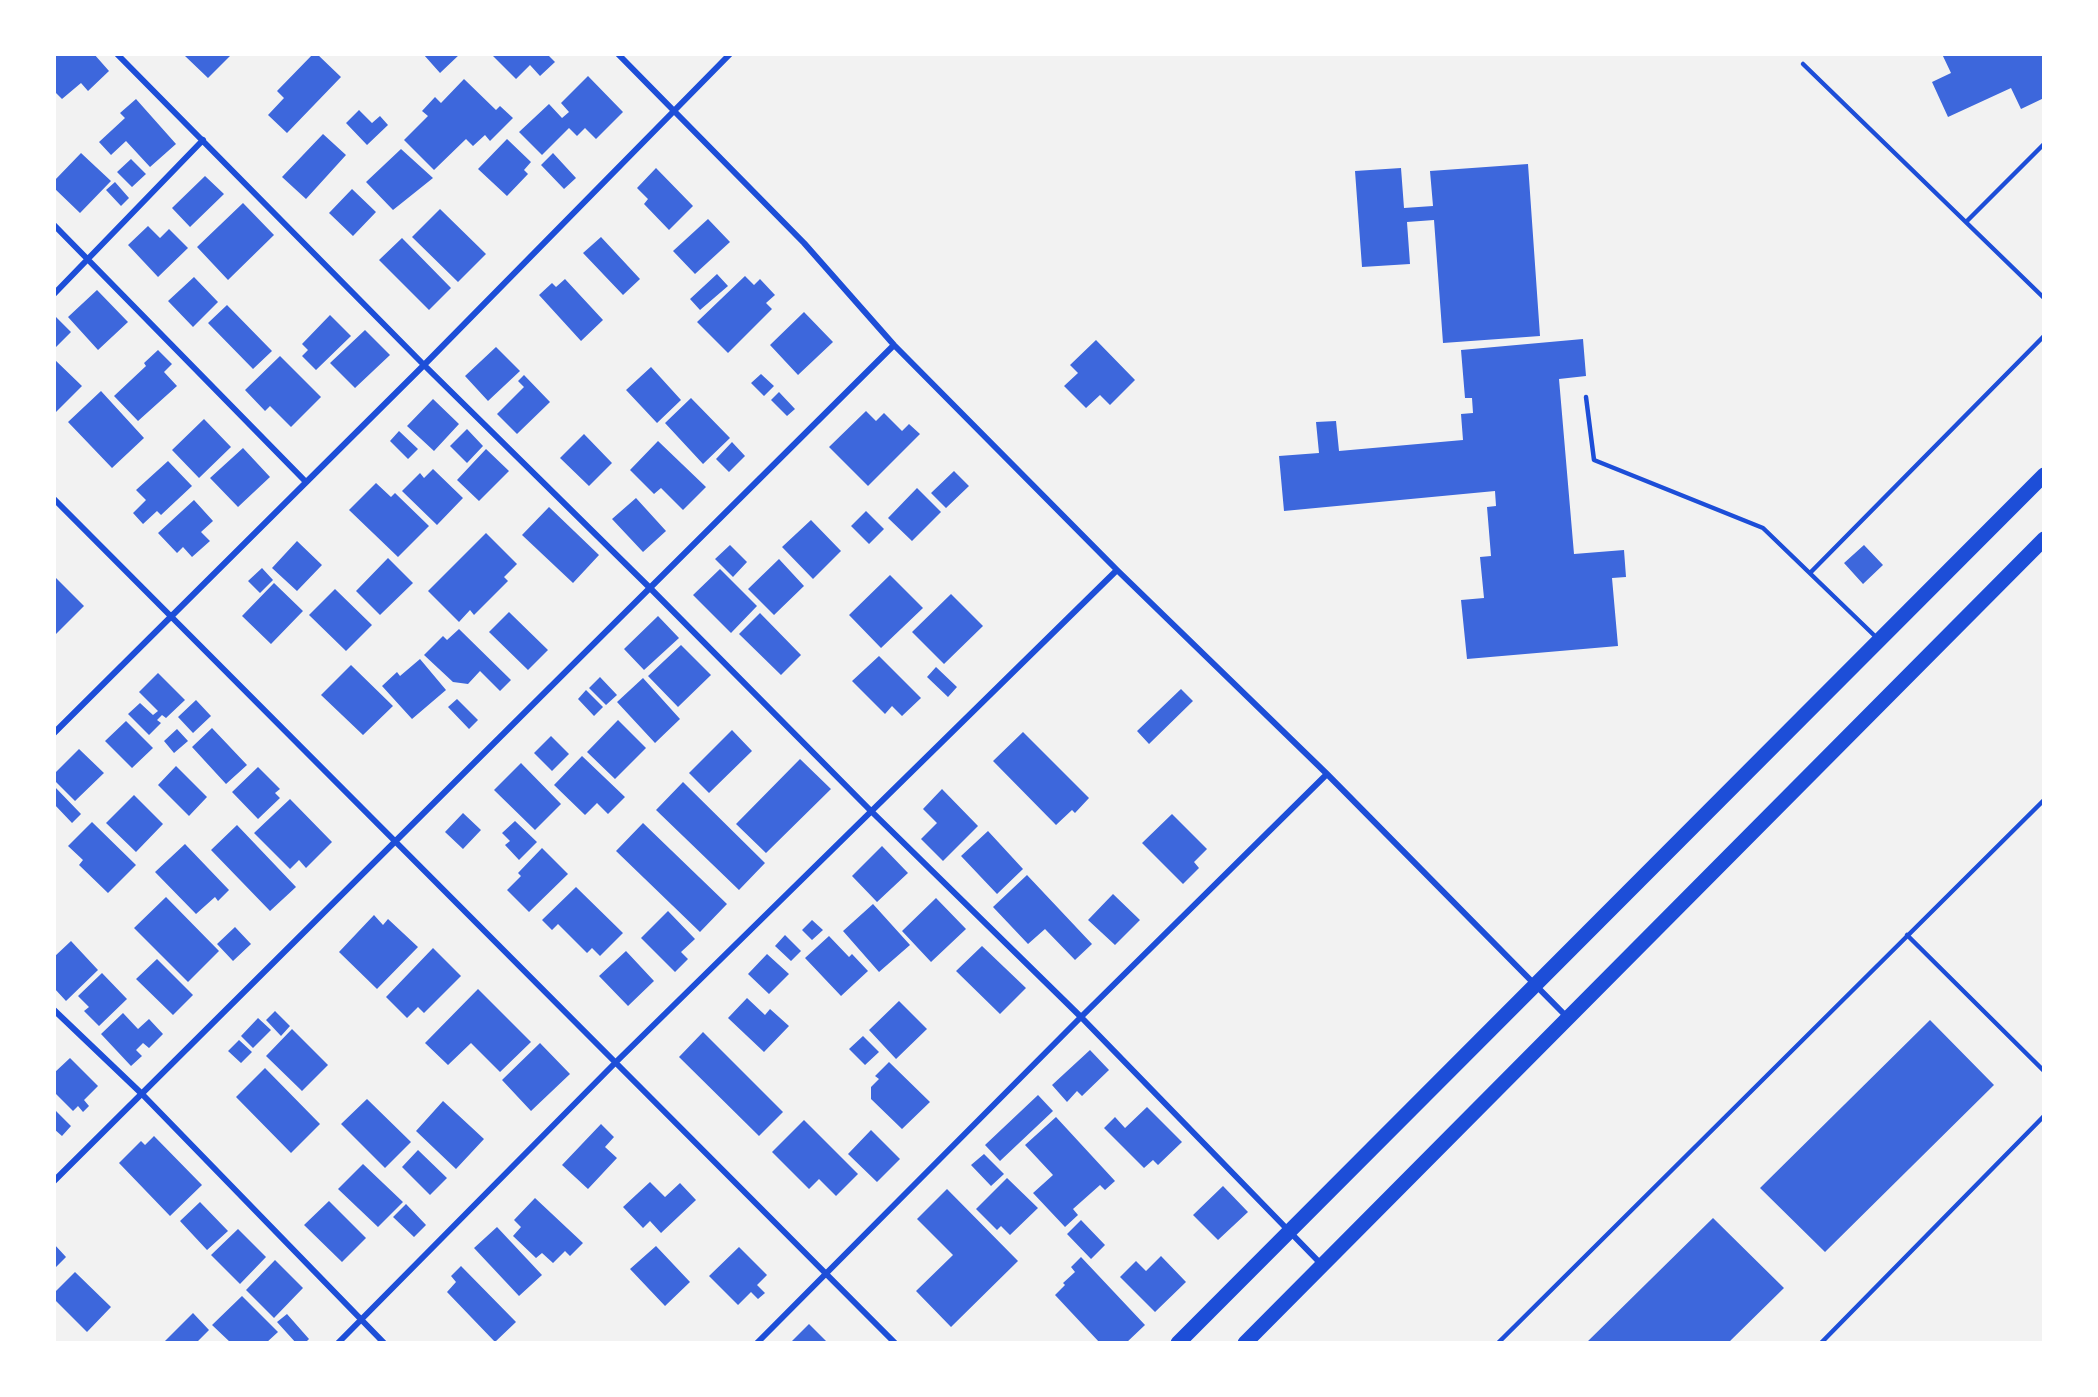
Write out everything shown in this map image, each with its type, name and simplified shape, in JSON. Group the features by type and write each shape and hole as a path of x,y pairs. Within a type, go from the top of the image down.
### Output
{"main road":[{"path":"1179,1343 2044,475"},
{"path":"1245,1343 2044,539"}],"street":[{"path":"117,54 424,365 870,810 1082,1017 1322,1265"},
{"path":"618,54 804,243 894,345 1117,570 1327,774 1567,1017"},
{"path":"54,734 424,365 730,54"},
{"path":"54,294 203,140"},
{"path":"54,225 306,482"},
{"path":"54,1181 894,345"},
{"path":"54,499 895,1343"},
{"path":"338,1343 616,1062 870,810 1117,570"},
{"path":"757,1343 1327,774"},
{"path":"54,1010 142,1094 384,1343"}],"lane":[{"path":"1803,64 2044,298"},
{"path":"1966,222 2044,144"},
{"path":"1810,573 2044,336"},
{"path":"1586,397 1594,460 1763,528 1879,640"},
{"path":"1498,1343 2044,800"},
{"path":"1907,935 2044,1071"},
{"path":"1821,1343 2044,1116"}],"building":[{"path":"57,54 94,54 109,71 88,91 81,83 62,99 54,91 54,57"},
{"path":"186,54 232,54 208,78 185,56"},
{"path":"313,54 317,54 341,77 287,133 268,115 284,98 277,91"},
{"path":"425,54 460,54 440,73"},
{"path":"491,54 547,54 555,62 540,76 530,65 516,79"},
{"path":"1942,54 2044,54 2044,98 2021,109 2011,88 1948,117 1932,82 1951,73"},
{"path":"588,76 623,112 596,139 585,128 577,136 569,128 542,155 519,132 549,104 562,118 569,112 561,103"},
{"path":"464,79 496,110 500,106 513,118 490,141 485,135 473,146 466,139 434,170 404,140 428,116 422,111 435,97 441,103"},
{"path":"136,99 176,144 150,167 126,141 111,155 99,142 125,118 120,113"},
{"path":"359,110 372,123 380,116 388,125 367,145 346,123"},
{"path":"323,134 346,155 306,199 282,177"},
{"path":"507,139 531,162 524,170 528,174 507,196 478,169"},
{"path":"401,149 433,178 393,210 366,182"},
{"path":"81,153 111,181 80,213 54,188 54,181"},
{"path":"553,153 576,178 564,189 541,165"},
{"path":"131,159 146,174 132,187 117,172"},
{"path":"1528,164 1540,336 1443,343 1434,220 1407,222 1410,264 1362,267 1355,171 1401,168 1404,208 1433,206 1430,171"},
{"path":"656,168 693,206 669,230 644,204 648,199 637,188"},
{"path":"205,176 224,194 190,227 172,208"},
{"path":"115,182 129,198 121,206 106,190"},
{"path":"352,189 376,212 353,236 329,213"},
{"path":"243,203 274,235 228,280 197,247"},
{"path":"440,209 486,254 458,282 412,237"},
{"path":"708,219 730,242 695,274 673,251"},
{"path":"148,226 160,238 169,229 188,248 158,277 128,245"},
{"path":"601,237 640,279 623,295 583,253"},
{"path":"402,238 451,288 429,310 379,260"},
{"path":"717,274 728,286 700,310 690,299"},
{"path":"745,276 754,285 760,279 775,295 766,303 772,309 728,353 697,322"},
{"path":"194,277 218,302 193,327 168,301"},
{"path":"565,279 603,320 581,341 539,295 552,283 556,287"},
{"path":"97,290 128,322 98,350 68,317"},
{"path":"227,305 272,351 253,369 208,323"},
{"path":"804,312 833,342 798,375 770,345"},
{"path":"330,315 351,336 316,370 302,356 308,350 302,344"},
{"path":"56,317 71,332 56,347 54,319"},
{"path":"365,330 390,355 355,388 330,363"},
{"path":"1583,339 1586,376 1559,379 1574,554 1624,550 1626,577 1612,578 1618,646 1467,659 1461,600 1484,598 1480,557 1491,556 1487,507 1496,506 1495,491 1284,511 1279,456 1319,453 1316,422 1336,421 1339,451 1463,440 1461,414 1473,413 1472,398 1465,398 1461,350"},
{"path":"1096,340 1135,380 1110,405 1100,395 1086,408 1064,386 1078,373 1070,365"},
{"path":"496,347 520,371 488,401 465,376"},
{"path":"158,350 172,364 164,372 177,386 138,421 114,396 146,366 144,363"},
{"path":"280,356 321,397 291,427 270,406 265,411 245,390"},
{"path":"54,359 82,386 54,414"},
{"path":"651,367 681,400 657,423 626,390"},
{"path":"761,374 774,386 764,396 751,383"},
{"path":"524,375 550,402 517,434 497,414 524,387 518,381"},
{"path":"101,391 144,438 112,468 68,422"},
{"path":"779,392 795,409 787,416 771,400"},
{"path":"691,398 730,438 703,464 665,423"},
{"path":"433,399 459,424 434,451 407,426"},
{"path":"866,411 876,421 884,413 902,431 909,424 920,434 868,486 829,447"},
{"path":"204,419 231,447 199,478 172,450"},
{"path":"467,429 483,446 467,463 450,446"},
{"path":"399,431 418,449 408,459 390,441"},
{"path":"584,434 612,463 589,486 560,458"},
{"path":"658,441 706,487 683,510 661,488 654,494 630,470"},
{"path":"732,442 745,456 729,472 716,459"},
{"path":"243,448 270,477 238,507 210,478"},
{"path":"486,449 509,471 479,501 457,480"},
{"path":"168,461 192,486 161,515 157,511 143,524 133,513 146,500 136,490"},
{"path":"433,469 463,498 437,525 402,491 420,473 424,478"},
{"path":"954,471 969,486 946,508 931,493"},
{"path":"376,483 391,497 395,493 429,526 398,557 349,510"},
{"path":"917,488 941,512 912,541 888,518"},
{"path":"636,498 666,531 643,552 612,519"},
{"path":"194,500 213,521 201,532 210,541 192,557 183,547 177,553 158,533"},
{"path":"549,507 599,555 573,583 522,535"},
{"path":"866,511 884,529 869,544 851,526"},
{"path":"811,520 841,551 813,579 782,547"},
{"path":"486,533 517,564 504,577 508,581 474,615 470,610 459,622 428,591"},
{"path":"297,541 322,565 297,591 272,568"},
{"path":"730,545 747,562 733,577 715,559"},
{"path":"1864,545 1883,565 1863,584 1844,563"},
{"path":"388,558 413,583 380,615 356,591"},
{"path":"779,559 804,586 774,615 748,589"},
{"path":"262,568 273,580 260,593 248,581"},
{"path":"720,569 757,606 731,633 693,595"},
{"path":"890,575 923,608 881,648 849,615"},
{"path":"54,576 84,606 54,636"},
{"path":"274,583 303,611 271,644 242,616"},
{"path":"335,589 372,625 346,651 309,615"},
{"path":"951,594 983,626 944,664 912,632"},
{"path":"509,612 548,650 528,670 489,632"},
{"path":"760,613 801,655 781,675 739,634"},
{"path":"658,616 679,638 644,670 624,649"},
{"path":"459,629 511,680 500,691 480,671 468,684 453,682 424,655 443,636 447,640"},
{"path":"681,645 711,675 678,707 648,676"},
{"path":"879,656 921,698 902,716 892,706 885,714 852,681"},
{"path":"420,659 446,690 412,719 382,686 397,672 400,676"},
{"path":"351,665 393,706 363,735 321,695"},
{"path":"936,667 957,687 948,697 927,677"},
{"path":"158,673 185,700 166,718 162,715 157,720 161,723 149,735 128,714 140,703 153,715 158,711 139,692"},
{"path":"600,677 617,695 606,705 589,688"},
{"path":"643,678 680,719 655,743 617,702"},
{"path":"1181,689 1193,701 1149,744 1137,731"},
{"path":"586,690 603,707 594,716 578,699"},
{"path":"457,699 478,720 469,729 448,707"},
{"path":"196,700 211,716 193,733 178,717"},
{"path":"618,720 646,748 615,779 587,752"},
{"path":"126,721 153,748 132,768 105,741"},
{"path":"212,728 247,765 226,784 192,747"},
{"path":"177,729 188,741 174,753 164,741"},
{"path":"732,730 752,751 709,793 689,773"},
{"path":"1023,732 1089,798 1075,813 1072,810 1056,825 993,761"},
{"path":"551,736 569,754 552,771 534,753"},
{"path":"79,749 104,773 75,801 54,780 54,774"},
{"path":"582,756 625,797 608,814 597,803 585,815 554,785"},
{"path":"800,759 831,789 766,853 736,824"},
{"path":"521,763 561,804 535,830 494,790"},
{"path":"176,766 207,797 189,816 158,785"},
{"path":"258,767 280,789 275,793 280,798 258,819 232,792"},
{"path":"683,782 765,863 739,890 656,810"},
{"path":"54,786 81,814 72,823 54,804"},
{"path":"942,789 978,826 943,861 921,839 937,823 923,809"},
{"path":"134,795 163,824 136,852 106,823"},
{"path":"290,799 332,842 306,868 299,860 290,869 254,833"},
{"path":"463,813 481,830 463,849 445,832"},
{"path":"1172,814 1207,849 1194,862 1199,868 1183,884 1142,843"},
{"path":"515,821 537,842 519,860 505,845 510,841 502,833"},
{"path":"92,822 136,865 108,893 79,865 83,860 68,846"},
{"path":"643,823 727,904 700,932 616,851"},
{"path":"237,825 296,887 270,911 211,850"},
{"path":"988,831 1023,869 997,894 961,856"},
{"path":"185,844 229,890 218,901 215,897 196,914 155,872"},
{"path":"882,846 908,873 877,902 852,876"},
{"path":"542,848 568,874 529,912 507,890 521,876 518,873"},
{"path":"1027,875 1092,944 1075,960 1045,929 1028,944 993,907"},
{"path":"576,887 623,933 600,956 592,948 587,953 558,924 552,930 542,920"},
{"path":"1113,894 1140,920 1115,945 1088,920"},
{"path":"166,897 219,951 188,982 134,928"},
{"path":"936,898 966,929 931,962 902,931"},
{"path":"873,904 910,945 879,972 843,931"},
{"path":"668,911 695,939 681,952 688,959 675,972 641,938"},
{"path":"374,915 383,925 388,919 418,947 377,989 339,952"},
{"path":"812,920 823,930 812,940 802,930"},
{"path":"235,927 251,944 233,961 217,944"},
{"path":"785,935 801,951 791,961 775,946"},
{"path":"829,936 849,957 852,954 868,971 841,996 805,958"},
{"path":"71,941 98,970 66,1001 54,988 54,957"},
{"path":"982,946 1026,988 1000,1014 956,971"},
{"path":"433,948 461,976 424,1013 418,1007 407,1018 386,997"},
{"path":"626,951 654,981 628,1006 599,976"},
{"path":"767,954 789,974 769,994 748,974"},
{"path":"157,959 193,995 173,1015 136,979"},
{"path":"102,973 127,999 99,1026 84,1011 89,1007 78,996"},
{"path":"478,989 531,1042 500,1072 471,1043 448,1065 425,1043"},
{"path":"747,998 765,1015 770,1009 789,1026 764,1052 728,1018"},
{"path":"899,1001 927,1029 896,1059 869,1030"},
{"path":"275,1011 290,1026 281,1036 266,1020"},
{"path":"123,1013 138,1029 149,1019 163,1034 149,1048 143,1043 136,1050 142,1056 131,1066 101,1034"},
{"path":"258,1018 271,1030 253,1048 241,1036"},
{"path":"1930,1020 1994,1085 1825,1252 1760,1188"},
{"path":"292,1029 328,1065 302,1091 266,1056"},
{"path":"703,1032 783,1112 759,1136 679,1057"},
{"path":"863,1036 879,1052 865,1065 849,1049"},
{"path":"239,1040 252,1052 241,1063 228,1051"},
{"path":"540,1043 570,1074 531,1111 502,1080"},
{"path":"1090,1050 1109,1070 1082,1096 1077,1091 1067,1102 1052,1085"},
{"path":"70,1058 98,1086 84,1100 89,1106 83,1112 78,1106 73,1111 54,1092 54,1073"},
{"path":"889,1062 930,1102 902,1129 871,1099 871,1087 879,1079 875,1076"},
{"path":"265,1068 320,1124 291,1153 236,1097"},
{"path":"1038,1095 1053,1111 1000,1161 985,1145"},
{"path":"367,1099 411,1142 385,1168 341,1124"},
{"path":"443,1101 484,1139 456,1169 416,1131"},
{"path":"1147,1107 1182,1142 1158,1165 1153,1160 1144,1168 1104,1128 1115,1117 1125,1128"},
{"path":"56,1111 71,1126 62,1136 54,1129"},
{"path":"1056,1117 1115,1181 1105,1190 1100,1185 1073,1209 1078,1215 1065,1227 1033,1193 1053,1175 1025,1145"},
{"path":"804,1120 858,1174 836,1196 819,1179 809,1189 772,1152"},
{"path":"601,1124 614,1137 605,1147 617,1158 588,1189 562,1165"},
{"path":"871,1130 900,1159 877,1182 848,1154"},
{"path":"154,1136 202,1185 170,1216 119,1163 141,1141 145,1145"},
{"path":"418,1150 447,1178 430,1195 402,1167"},
{"path":"984,1154 1004,1174 991,1186 971,1165"},
{"path":"363,1164 403,1202 378,1227 338,1189"},
{"path":"1007,1178 1038,1208 1010,1235 1001,1226 997,1230 976,1209"},
{"path":"650,1182 665,1197 680,1183 696,1200 661,1233 650,1221 643,1228 623,1207"},
{"path":"1223,1186 1248,1212 1218,1240 1193,1215"},
{"path":"947,1189 1018,1261 951,1327 916,1291 953,1255 917,1219"},
{"path":"535,1198 583,1243 570,1256 565,1251 553,1263 542,1253 536,1258 513,1236 521,1227 514,1220"},
{"path":"329,1201 366,1238 342,1262 304,1225"},
{"path":"200,1202 228,1231 207,1250 180,1221"},
{"path":"406,1204 426,1225 414,1237 393,1217"},
{"path":"1713,1218 1784,1288 1728,1343 1586,1343"},
{"path":"1081,1220 1105,1245 1091,1259 1067,1234"},
{"path":"497,1227 542,1275 519,1296 474,1248"},
{"path":"238,1229 266,1257 240,1284 211,1255"},
{"path":"54,1244 66,1257 56,1267 54,1265"},
{"path":"656,1246 690,1282 665,1306 630,1269"},
{"path":"739,1247 767,1275 757,1285 765,1293 758,1299 751,1292 738,1305 709,1276"},
{"path":"1161,1256 1186,1282 1155,1312 1120,1277 1136,1261 1146,1271"},
{"path":"1081,1257 1145,1325 1126,1343 1100,1343 1055,1295 1065,1285 1063,1283 1075,1272 1071,1267"},
{"path":"275,1260 303,1288 274,1318 246,1290"},
{"path":"461,1266 516,1322 495,1342 447,1292 456,1282 451,1276"},
{"path":"75,1272 111,1307 87,1332 54,1299 54,1293"},
{"path":"242,1296 278,1332 266,1343 231,1343 212,1325"},
{"path":"193,1313 209,1330 196,1343 163,1343"},
{"path":"287,1314 309,1339 305,1343 296,1343 277,1322"},
{"path":"809,1324 828,1343 790,1343"}]}
